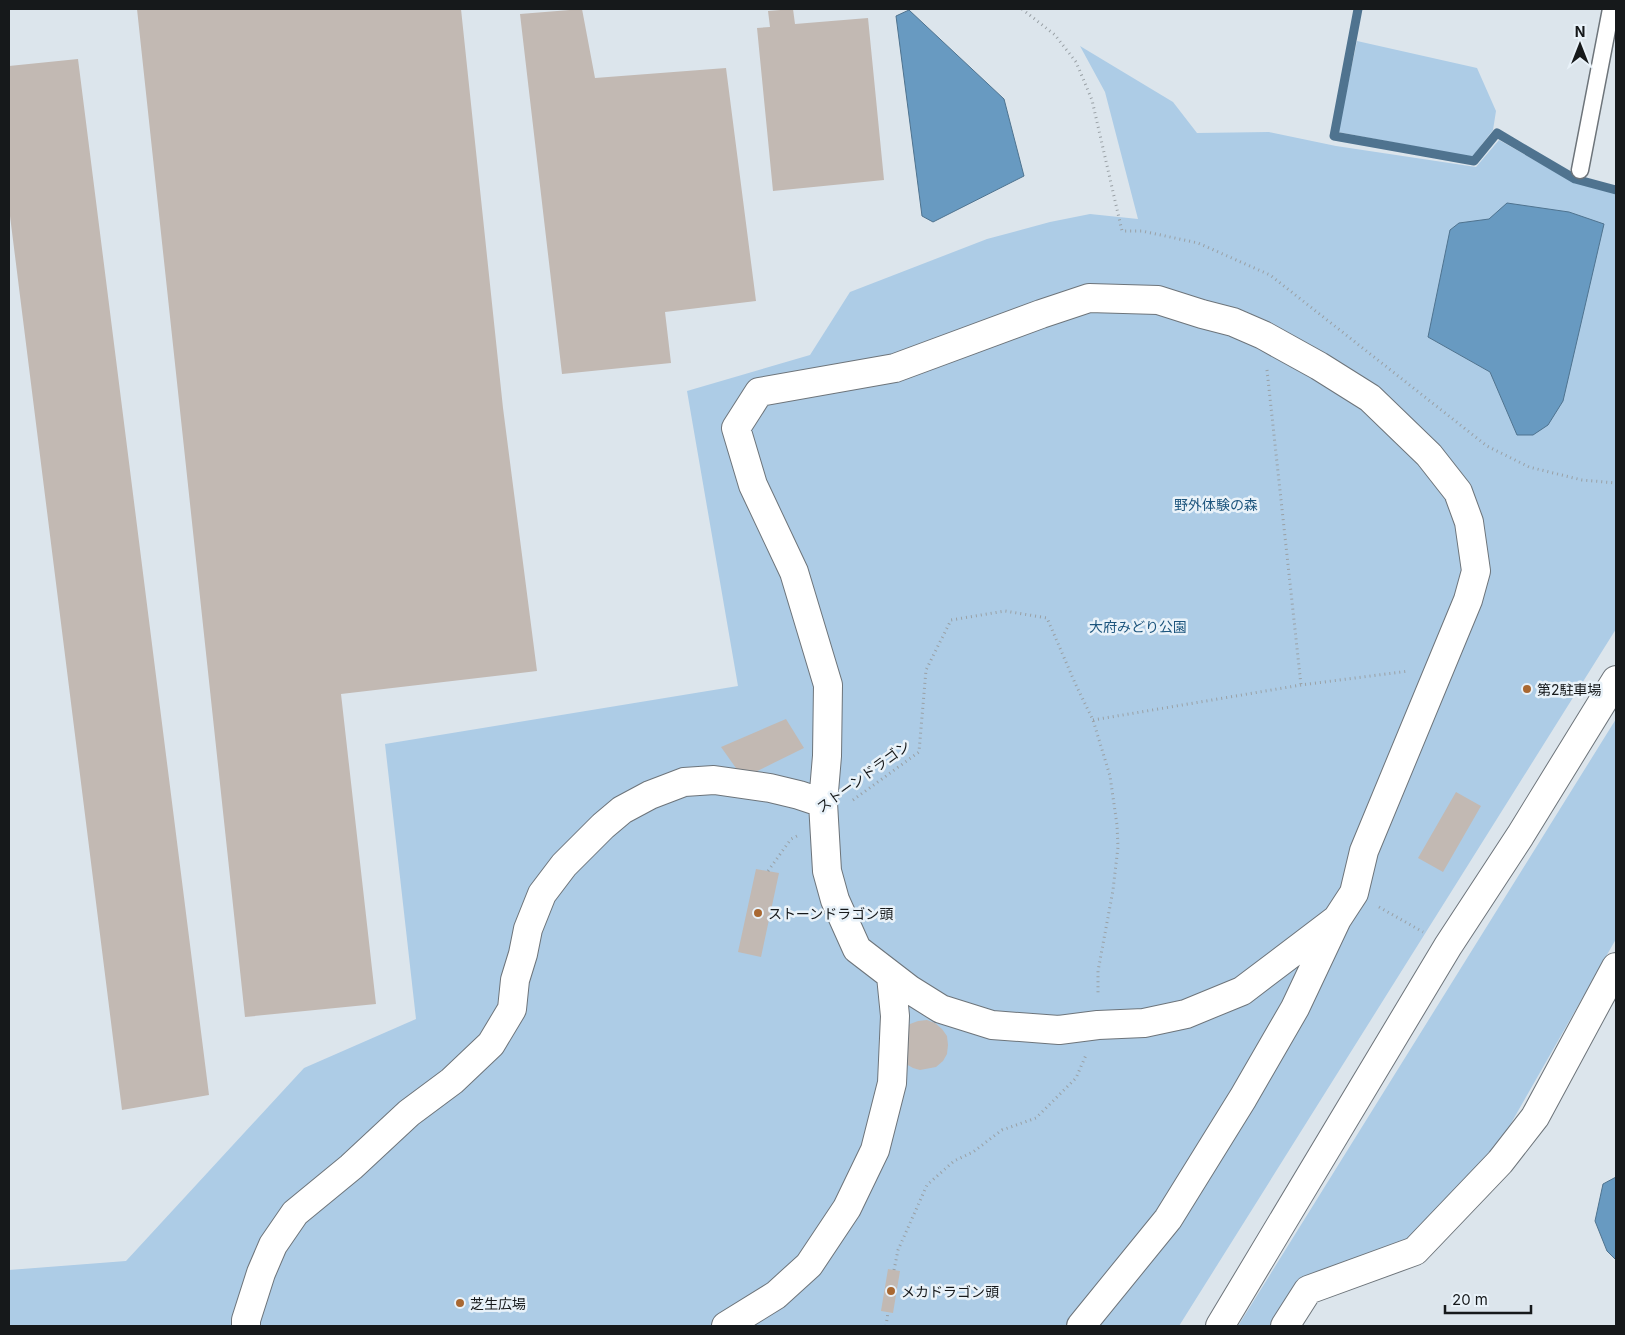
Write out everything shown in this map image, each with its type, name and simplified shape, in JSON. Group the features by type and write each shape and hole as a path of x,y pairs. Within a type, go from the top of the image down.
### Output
{"street":[{"path":"1081,1326 1168,1219 1243,1098 1295,1008 1337,920 1354,893 1364,851 1468,600 1476,571 1469,522 1458,492 1429,455 1370,398 1320,366 1263,335 1233,322 1158,300 1089,298 895,368 759,392 736,428 753,485 794,572 828,685 827,756 823,812 827,871 836,900 857,949 909,989 941,1010 992,1025 1059,1030 1098,1025 1144,1023 1186,1014 1242,991 1337,920"},
{"path":"1220,1326 1448,946 1520,836 1616,680"},
{"path":"246,1326 246,1320 261,1273 274,1245 295,1213 351,1167 409,1113 452,1081 491,1044 512,1009 515,980 528,928 542,894 564,865 603,826 622,810 650,795 684,782 714,780 770,788 799,795 823,812"},
{"path":"1285,1326 1308,1290 1415,1251 1500,1162 1535,1117 1616,968"},
{"path":"726,1326 776,1295 809,1265 847,1208 875,1150 892,1083 895,1016 892,976"}],"lane":[{"path":"1580,170 1611,9"}],"path":[{"path":"1022,9 1055,35 1076,62 1092,100 1122,231 1142,231 1198,243 1270,275 1487,446 1529,467 1582,480 1616,483"},
{"path":"1263,335 1301,685"},
{"name":"ストーンドラゴン","path":"768,871 791,840 823,812 869,790 919,752 926,670 951,620 1005,611 1047,618 1093,720"},
{"path":"1110,776 1093,720 1301,685 1439,667"},
{"path":"1354,893 1448,946"},
{"path":"894,1270 898,1250"},
{"path":"886,1326 888,1312"}],"green space":[{"path":"1357,41 1477,68 1496,111 1493,130 1472,157 1338,132"},
{"name":"大府みどり公園","path":"1080,46 1173,102 1197,133 1269,132 1336,146 1476,167 1499,140 1573,182 1616,193 1616,629 1179,1326 9,1326 9,1270 126,1261 304,1068 416,1019 385,744 738,686 687,391 810,355 850,292 987,239 1050,222 1090,214 1138,219 1105,92","holes":["1489,220 1517,435 1490,372 1428,337 1459,223"]},
{"path":"1616,719 1616,939 1493,1155 1408,1239 1337,1269 1274,1326 1238,1326"}],"shaded area":[{"path":"909,10 1004,99 1024,176 933,222 922,216 896,16"},
{"path":"1507,203 1569,212 1604,224 1563,401 1548,425 1533,435 1517,435 1490,372 1428,337 1450,230 1459,223 1489,219"},
{"path":"1616,1177 1616,1260 1607,1251 1595,1221 1603,1184"}],"building":[{"path":"137,9 461,9 503,408 537,671 341,694 376,1004 245,1017"},
{"path":"582,9 595,78 726,68 756,301 665,312 671,363 562,374 520,14"},
{"path":"793,9 795,24 868,18 884,180 773,191 757,28 770,27 768,11"},
{"path":"78,59 209,1095 122,1110 9,208 9,66"},
{"path":"786,719 804,748 743,778 721,747"},
{"path":"1456,792 1481,806 1443,872 1418,858"},
{"name":"ストーンドラゴン頭","path":"756,869 779,873 761,957 738,952"},
{"path":"927,1020 935,1023 947,1036 947,1054 936,1067 920,1070 906,1064 904,1029 910,1024"},
{"name":"メカドラゴン頭","path":"888,1269 900,1271 893,1313 881,1311"}],"waterway":[{"path":"1358,9 1334,136 1474,161 1497,133 1575,179 1616,190"}],"place":[{"name":"第2駐車場","path":"1527,689"},
{"name":"ストーンドラゴン頭","path":"758,913"},
{"name":"メカドラゴン頭","path":"891,1291"},
{"name":"芝生広場","path":"460,1303"}],"park label":[{"name":"野外体験の森","path":"1216,504"}]}
